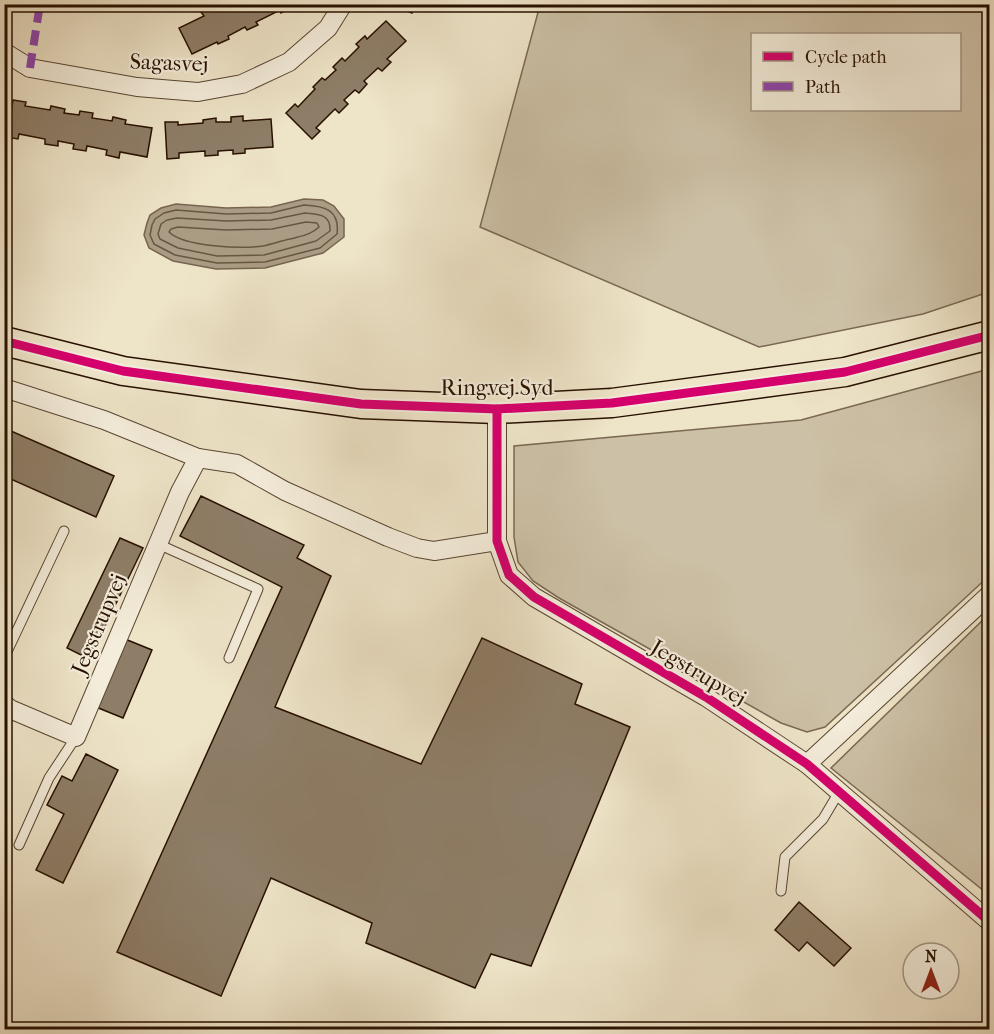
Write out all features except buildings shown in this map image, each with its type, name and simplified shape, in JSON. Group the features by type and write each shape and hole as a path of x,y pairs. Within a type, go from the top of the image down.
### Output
{"main road":[{"name":"Ringvej Syd","path":"4,341 123,371 361,404 497,409 612,403 845,372 990,335"}],"street":[{"name":"Sagasvej","path":"4,52 30,68 137,87 198,92 242,84 289,62 328,28 343,4"},
{"path":"4,388 104,420 198,458 237,465 285,491 417,548 434,551 497,541"},
{"name":"Jegstrupvej","path":"497,409 497,541 509,575 534,597 706,697 807,764 990,922"},
{"name":"Jegstrupvej","path":"76,737 180,492 198,458"},
{"path":"807,764 990,594"},
{"path":"4,704 10,709 76,737"}],"lane":[{"path":"4,658 64,531"},
{"path":"158,544 258,589 229,658"},
{"path":"20,845 49,778 76,737"},
{"path":"781,891 785,856 823,819 839,792"}],"shaded area":[{"path":"540,5 989,5 989,292 923,314 759,347 480,227"},
{"path":"989,369 989,576 825,727 807,732 781,723 559,598 533,581 518,562 514,537 514,446 801,420"},
{"path":"989,614 989,895 831,768"}],"water":[{"path":"304,199 323,200 334,206 344,219 344,237 323,253 265,268 216,269 173,261 149,248 144,235 150,215 161,208 176,204 226,208 271,207"}],"marked path":[{"path":"30,68 40,4"}],"cycle path":[{"path":"4,341 123,371 361,404 497,409 612,403 845,372 990,335"},
{"path":"497,409 497,541 509,575 534,597 706,697 807,764 990,922"}]}
